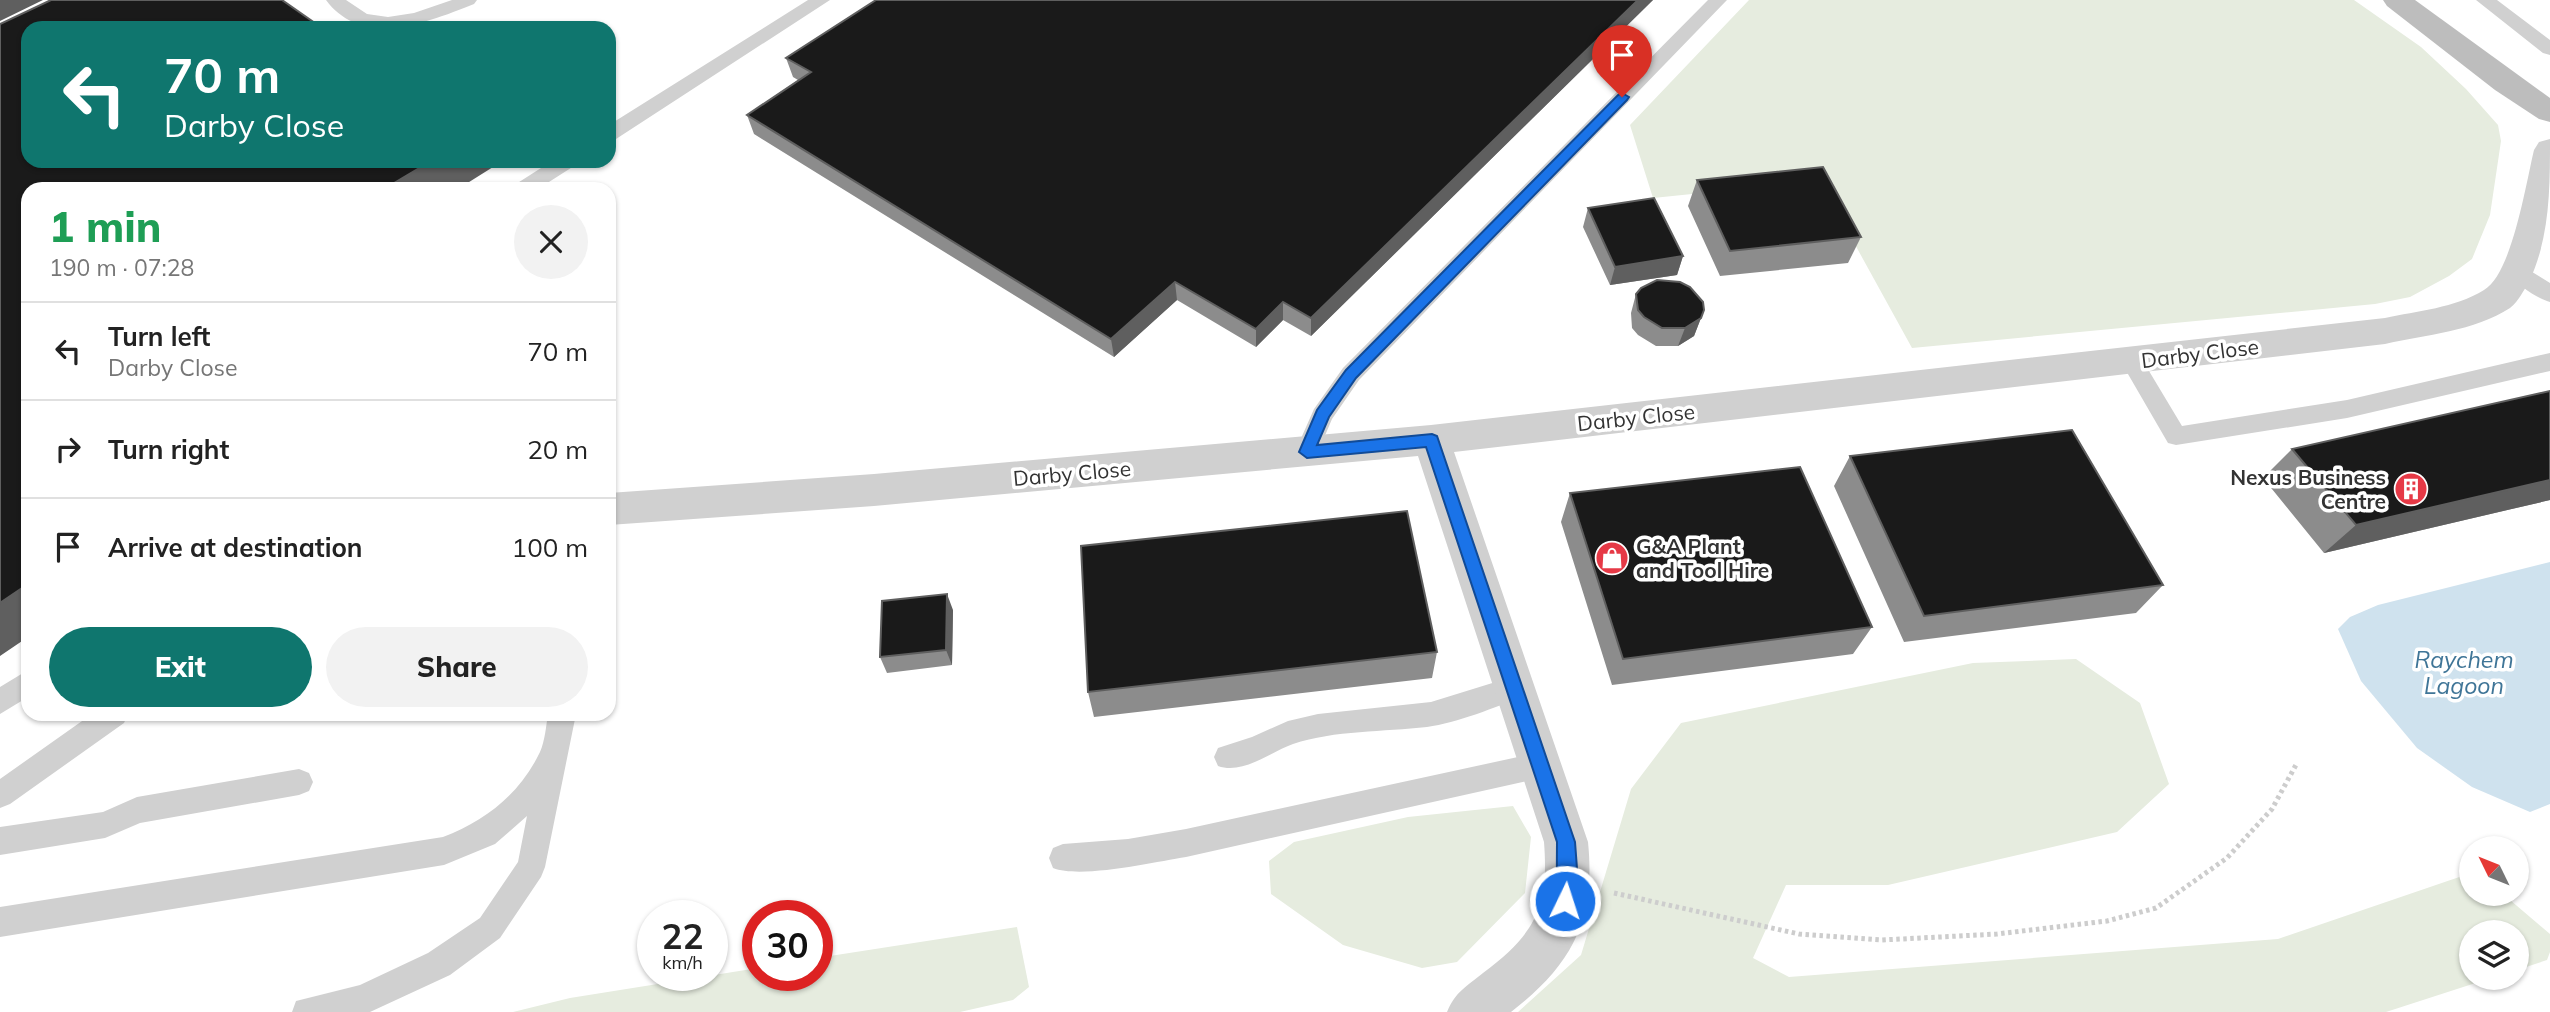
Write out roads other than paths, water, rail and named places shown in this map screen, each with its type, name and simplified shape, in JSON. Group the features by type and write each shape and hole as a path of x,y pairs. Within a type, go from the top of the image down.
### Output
{"street":[{"path":"2397,0 2506,83 2550,112"},
{"name":"Darby Close","path":"616,509 874,490 1432,440 2385,331 2463,314 2497,299 2519,272 2550,150"},
{"path":"1432,440 1566,842 1569,882 1555,930 1537,959 1510,985 1471,1012"}],"lane":[{"path":"335,0 362,19 393,21 432,15 468,0"},
{"path":"616,130 821,0"},
{"path":"1307,452 1322,415 1351,374 1718,0"},
{"path":"2486,0 2550,48"},
{"path":"534,182 556,168"},
{"path":"2519,272 2550,294"},
{"path":"2132,362 2176,436 2347,409 2550,362"},
{"path":"0,702 21,687"},
{"path":"1228,757 1258,748 1288,733 1318,726 1431,714 1515,688"},
{"path":"0,795 104,721"},
{"path":"307,1012 362,999 439,964 490,928 530,867 560,721"},
{"path":"0,922 444,851 486,834 513,811 528,795 551,759"},
{"path":"1063,858 1128,853 1186,843 1541,765"},
{"path":"0,841 105,825 137,810 299,782"}],"water":[{"name":"Raychem Lagoon","path":"2550,562 2550,804 2530,812 2472,787 2417,748 2361,681 2338,629 2350,617 2378,605"}],"place":[{"name":"Nexus Business Centre","path":"2411,489"},
{"name":"G&A Plant and Tool Hire","path":"1612,558"}]}
